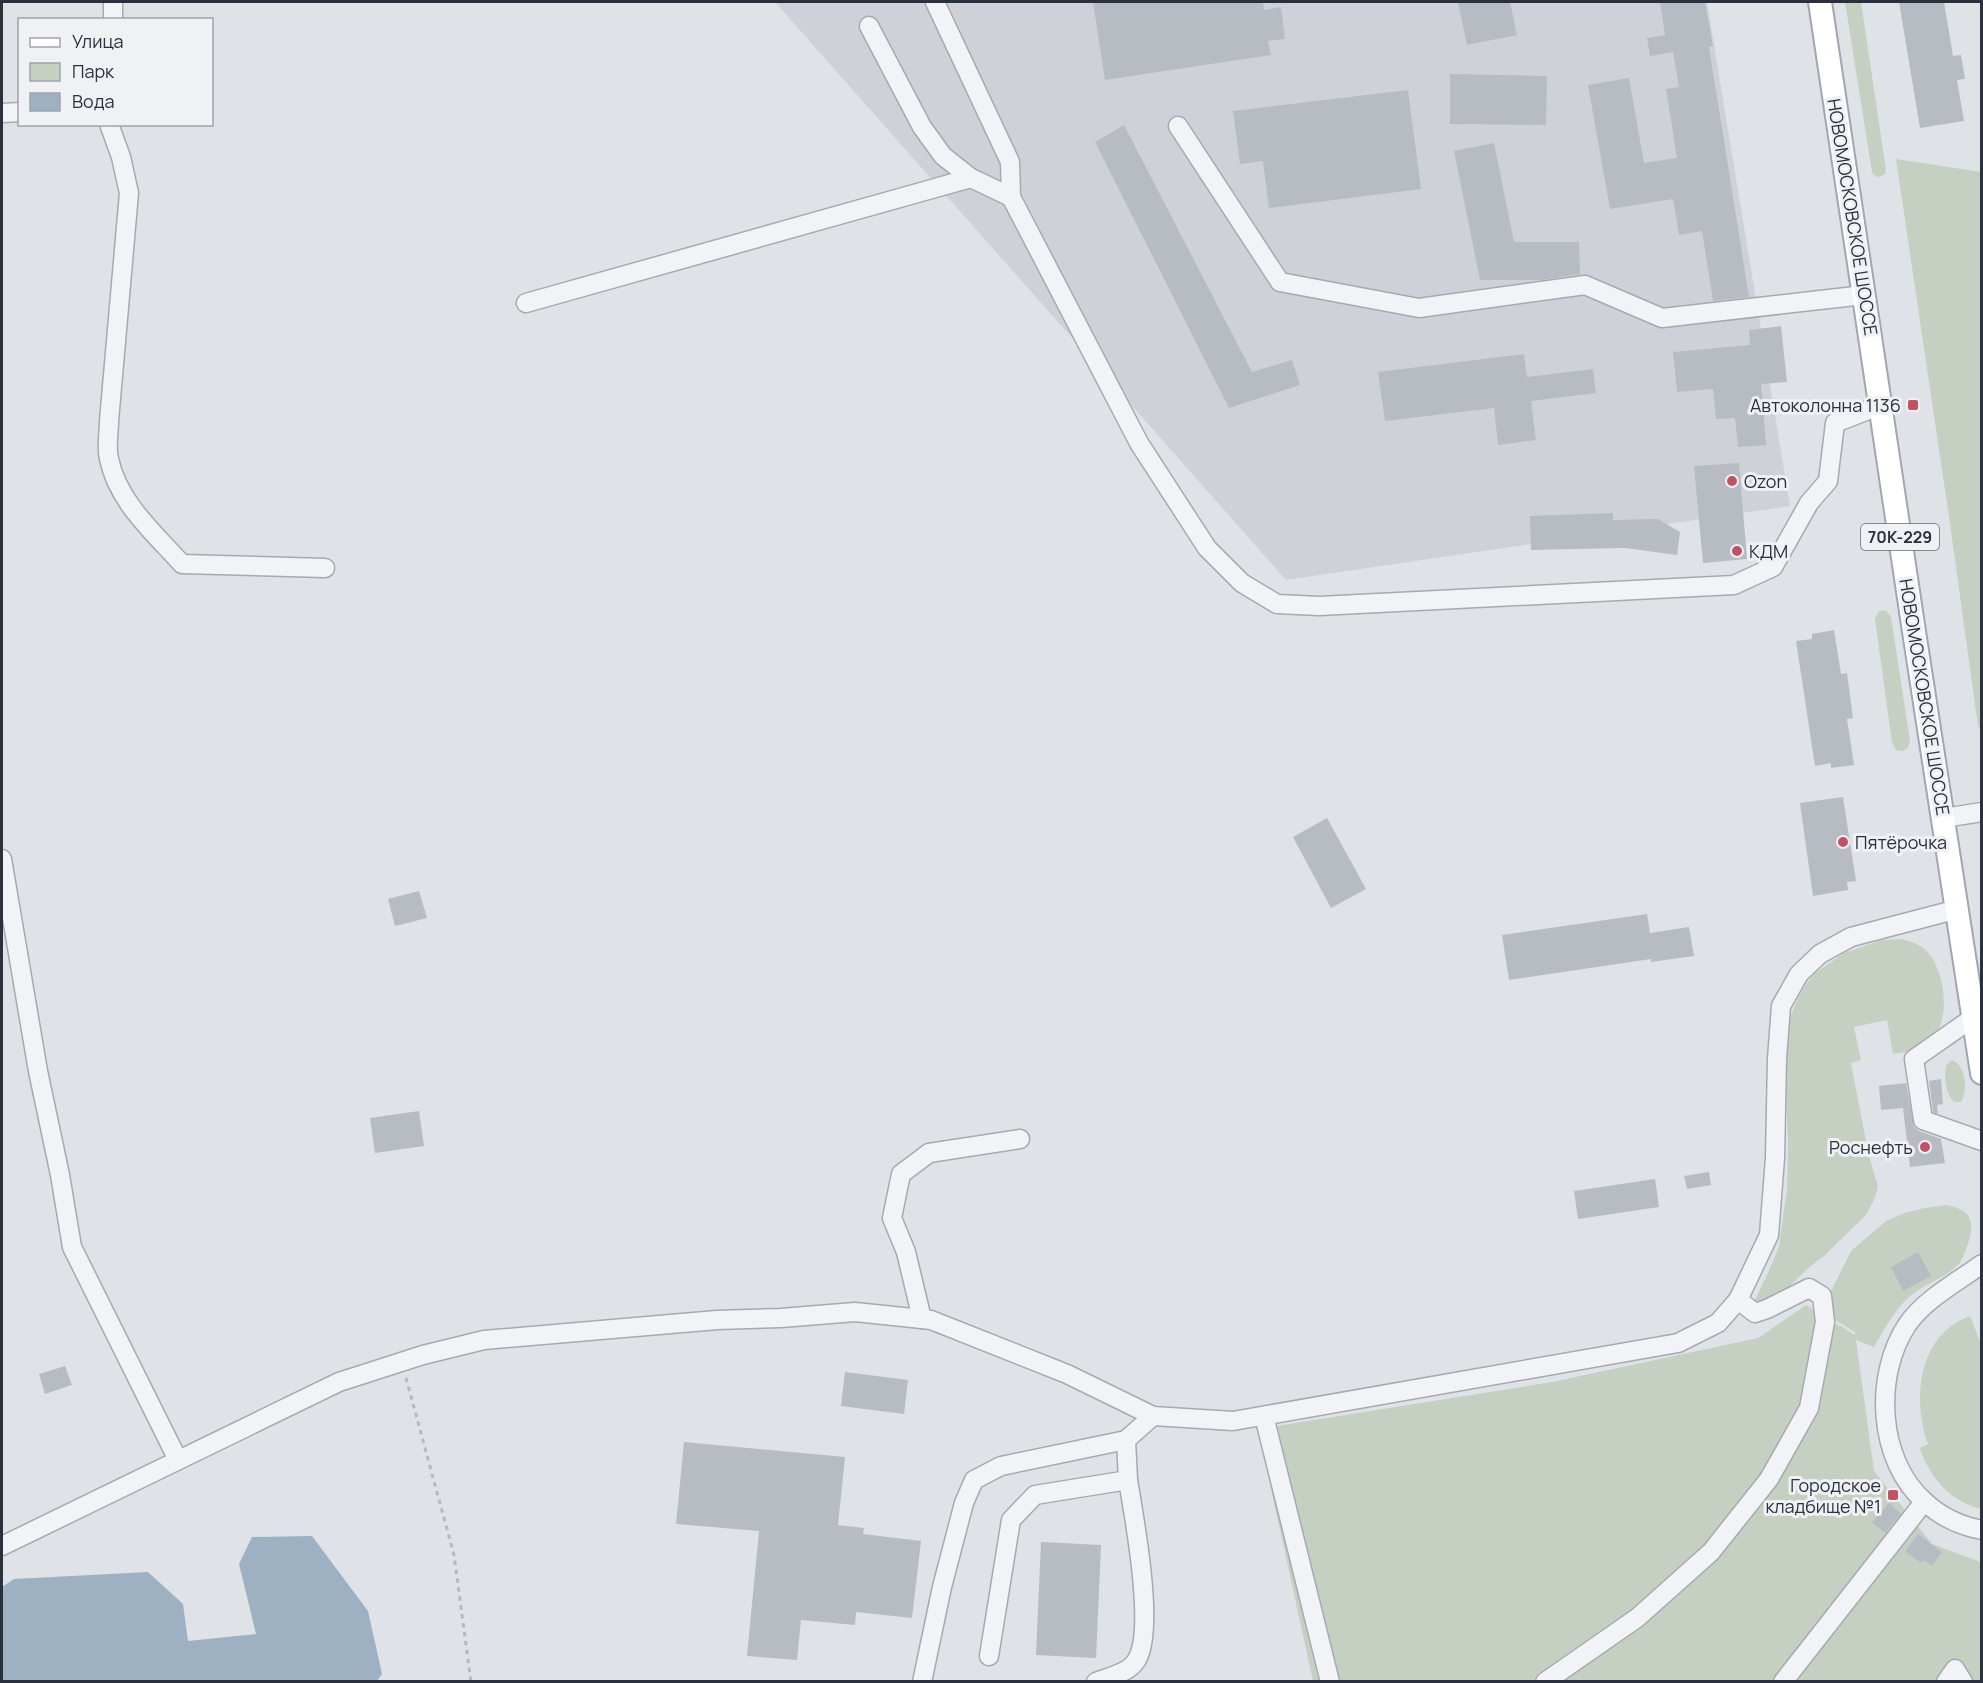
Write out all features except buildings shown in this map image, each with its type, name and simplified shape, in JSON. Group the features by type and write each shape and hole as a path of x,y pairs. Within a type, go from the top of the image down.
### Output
{"main road":[{"name":"НОВОМОСКОВСКОЕ ШОССЕ","path":"1820,2 1982,1073"}],"street":[{"path":"113,2 113,18"},
{"path":"935,2 1010,162 1011,197 1139,443 1207,548 1242,583 1278,604 1319,606 1734,585 1773,567 1809,503 1828,481 1835,423 1881,405"},
{"path":"869,26 922,127 943,156 971,178 1011,197"},
{"path":"2,113 18,112"},
{"path":"110,126 121,157 129,193 109,422 108,457 117,482 132,509 182,564 324,568"},
{"path":"1178,126 1280,282 1419,308 1585,285 1662,318 1864,295"},
{"path":"526,303 971,178"},
{"path":"1944,818 1982,812"},
{"path":"2,859 38,1071 72,1246 178,1460"},
{"path":"2,1546 339,1382 484,1340 717,1320 855,1312 921,1319 930,1320 1067,1374 1153,1416 1233,1421 1678,1343 1718,1323 1738,1300 1769,1235 1775,1158 1777,1059 1781,1006 1799,974 1820,954 1851,937 1958,909"},
{"path":"1974,1017 1914,1059 1923,1120 1982,1141"},
{"path":"921,1319 906,1252 892,1218 901,1174 929,1153 1020,1139"},
{"path":"1982,1264 1921,1308 1903,1333 1890,1364 1885,1406 1886,1425 1891,1446 1909,1483 1924,1502 1945,1516 1968,1527 1982,1530"},
{"path":"1545,1682 1637,1618 1711,1552 1769,1479 1809,1408 1825,1322 1822,1296 1809,1288 1755,1313 1738,1300"},
{"path":"922,1682 942,1587 964,1503 974,1480 1001,1466 1126,1440 1153,1416"},
{"path":"1264,1416 1330,1682"},
{"path":"1096,1682 1122,1672 1136,1662 1142,1647 1145,1605 1128,1480 1126,1440"},
{"path":"989,1656 1011,1520 1035,1495 1128,1480"},
{"path":"1783,1682 1924,1502"},
{"path":"1946,1682 1955,1669 1963,1682"}],"path":[{"path":"402,1362 454,1555 471,1682"}],"shaded area":[{"path":"775,2 1707,2 1790,506 1286,580"}],"green space":[{"path":"1845,2 1861,2 1886,170 1885,174 1879,177 1873,175 1872,172"},
{"path":"1896,159 1981,172 1981,731 1978,726"},
{"path":"1883,610 1891,617 1910,741 1908,748 1903,751 1896,750 1892,743 1875,619 1878,612"},
{"path":"1902,939 1921,946 1930,955 1940,977 1944,1004 1938,1030 1931,1041 1915,1050 1893,1054 1887,1020 1854,1027 1861,1060 1851,1063 1868,1152 1878,1187 1874,1200 1866,1215 1785,1291 1751,1308 1779,1246 1787,1189 1785,1044 1789,1020 1795,1005 1814,974 1844,953 1882,940"},
{"path":"1952,1060 1957,1063 1963,1073 1965,1092 1961,1102 1954,1102 1946,1085 1946,1065"},
{"path":"1946,1205 1966,1213 1971,1222 1968,1244 1960,1263 1908,1298 1893,1315 1874,1347 1856,1340 1874,1471 1932,1544 1981,1562 1981,1681 1313,1681 1258,1429 1552,1382 1758,1338 1806,1305 1855,1335 1855,1332 1828,1316 1826,1304 1851,1251 1886,1221 1905,1213"},
{"path":"1970,1316 1981,1344 1981,1509 1960,1501 1943,1487 1929,1469 1920,1448 1928,1444 1920,1407 1924,1370 1930,1353 1939,1338 1953,1325"}],"water":[{"path":"312,1536 368,1611 382,1674 377,1681 2,1681 2,1587 14,1579 148,1572 183,1604 188,1641 256,1634 239,1564 252,1537"}],"place":[{"name":"Автоколонна 1136","path":"1913,405"},
{"name":"Ozon","path":"1732,481"},
{"name":"КДМ","path":"1737,551"},
{"name":"Пятёрочка","path":"1843,842"},
{"name":"Роснефть","path":"1925,1147"},
{"name":"Городское кладбище №1","path":"1893,1495"}]}
